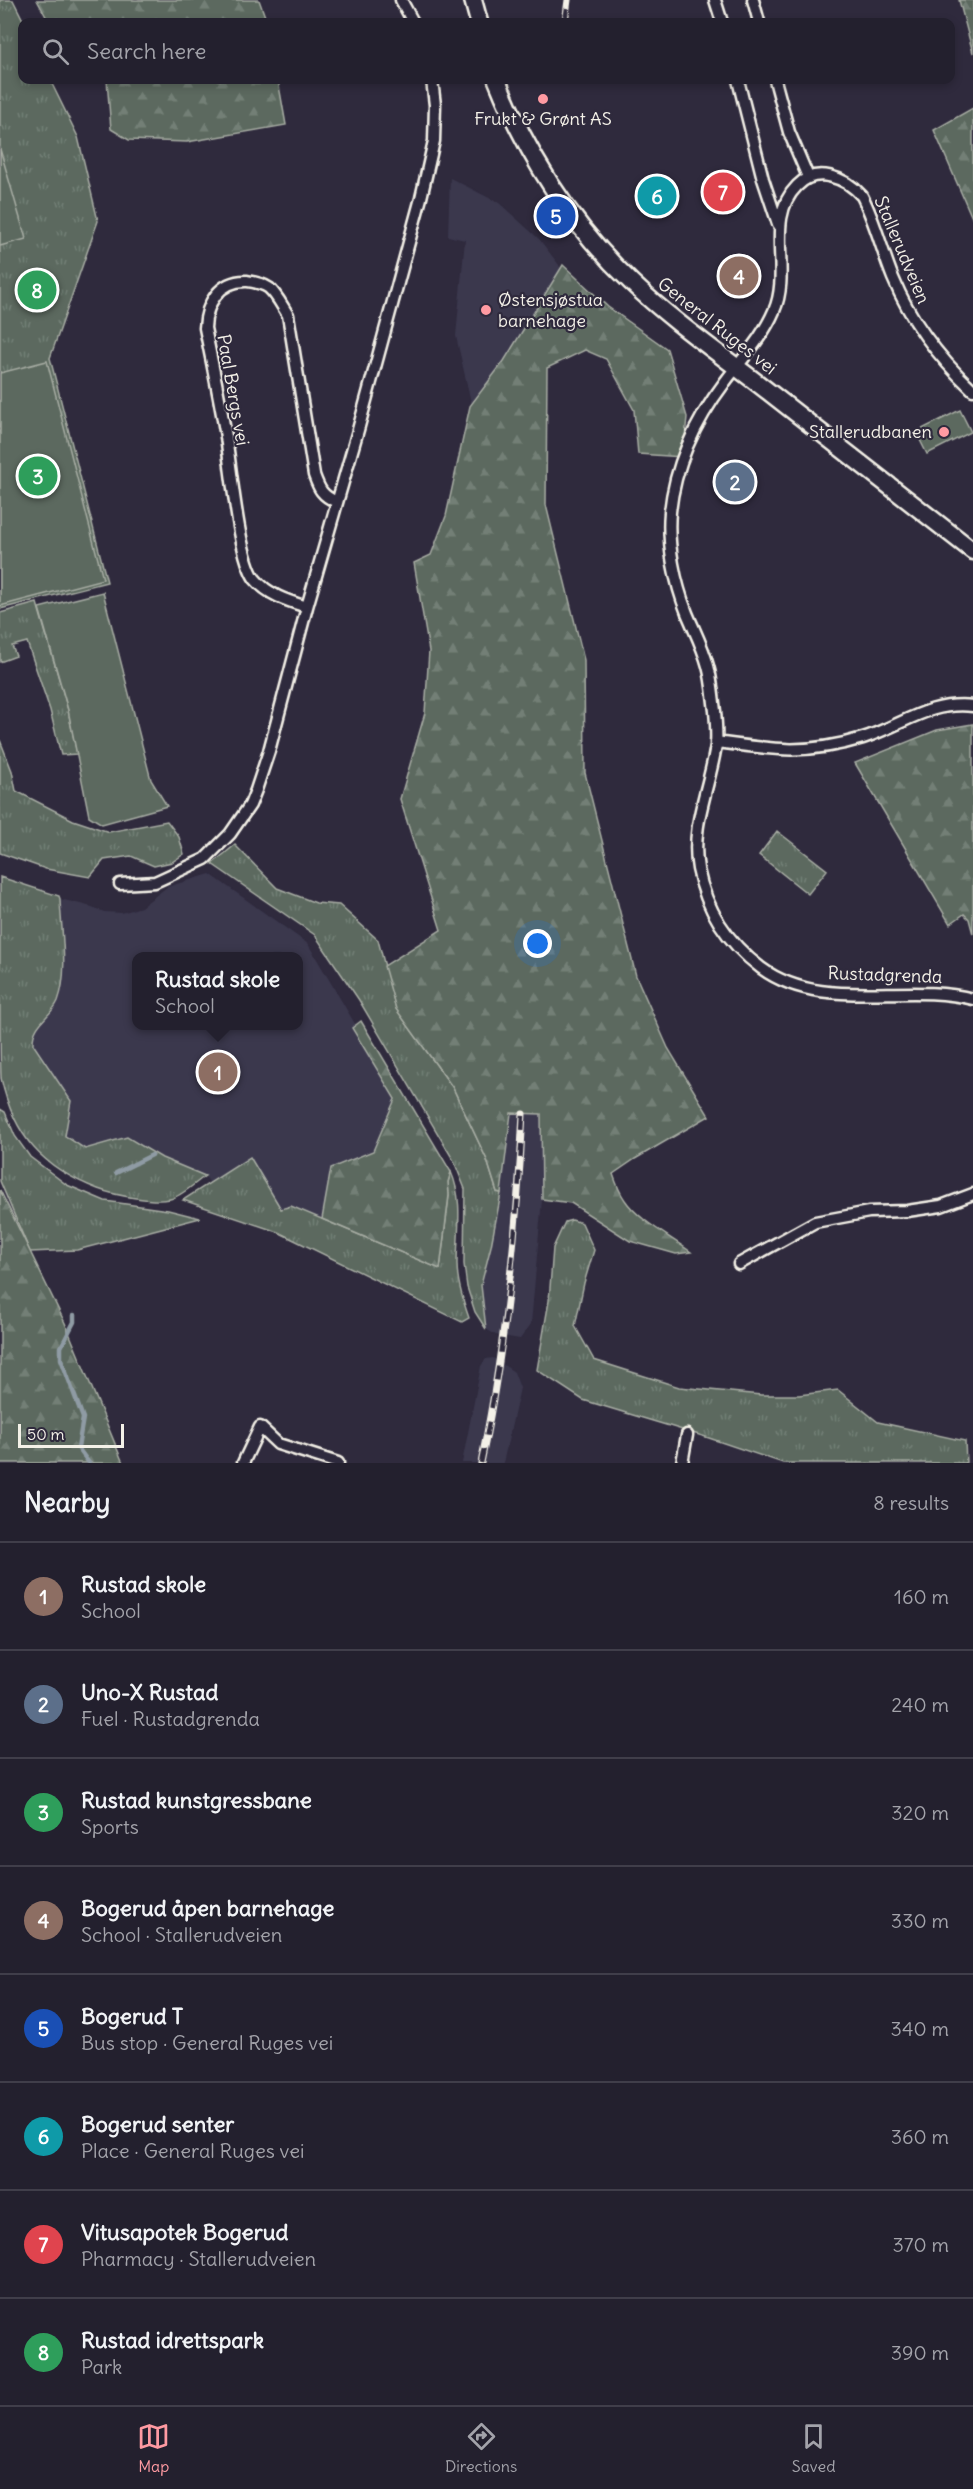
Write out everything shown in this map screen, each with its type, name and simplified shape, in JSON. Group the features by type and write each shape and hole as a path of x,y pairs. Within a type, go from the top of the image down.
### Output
{"main road":[{"path":"473,0 479,18"},
{"name":"General Ruges vei","path":"499,84 518,129 538,167 588,237 646,296 973,551"}],"street":[{"path":"401,0 411,18"},
{"path":"715,0 721,18"},
{"path":"753,0 758,18"},
{"path":"120,884 155,882 205,859 230,834 250,805 268,757 431,154 435,115 432,84"},
{"path":"739,84 763,179 780,230"},
{"path":"737,367 766,327 779,299 783,271 780,230 784,204 798,185 808,177 789,132 776,84"},
{"name":"Stallerudveien","path":"808,177 817,174 837,178 855,188 862,196 894,279 912,316 937,354 973,390"},
{"name":"Paal Bergs vei","path":"307,607 284,600 256,579 251,571 243,540 226,434 205,328 210,302 226,285 236,281 260,283 276,297 288,315 314,475 324,495 337,502"},
{"name":"Rustadgrenda","path":"737,367 705,412 686,448 674,486 670,513 675,569 686,611 710,675 716,742 696,831 696,850 706,898 713,913 733,942 763,969 798,985 822,991 941,992 973,999"},
{"path":"716,742 769,750 821,749 865,737 939,707 973,706"},
{"path":"739,1264 815,1222 869,1212 907,1211 941,1206 973,1194"},
{"path":"243,1463 260,1427 275,1443 314,1460 338,1463"},
{"path":"682,1463 687,1435"}],"shaded area":[{"path":"450,178 499,203 539,239 559,265 580,310 473,411 456,336 465,240 448,236"},
{"path":"210,874 308,944 448,1182 440,1269 291,1206 255,1216 226,1206 205,1176 162,1158 127,1137 85,1149 65,1136 71,1101 33,1044 33,1035 64,965 60,899 104,912 122,913 141,907 167,887"},
{"path":"511,1113 541,1114 542,1199 531,1324 520,1339 496,1335 486,1329 481,1285 501,1193"},
{"path":"493,1358 514,1372 520,1388 503,1463 462,1463 481,1366 486,1359"}],"green space":[{"path":"0,0 13,0 22,18 18,18 18,84 52,84 78,137 98,221 50,358 107,582 0,609"},
{"path":"37,0 259,0 266,18 47,18"},
{"path":"959,0 973,0 973,53"},
{"path":"107,84 279,84 286,125 187,142 129,140 111,129"},
{"path":"973,108 973,220 934,130"},
{"path":"0,149 26,239 0,246"},
{"path":"563,265 608,307 667,349 687,417 683,457 638,454 634,410 606,359 585,350 547,368 546,505 584,660 585,773 636,976 668,1048 709,1116 613,1174 621,1194 638,1214 691,1252 676,1254 630,1241 571,1203 542,1199 541,1114 511,1113 501,1193 497,1192 487,1160 453,1088 396,1009 384,966 441,930 400,799 425,713 429,651 414,563 431,555 446,516 470,406 504,361"},
{"path":"47,361 103,579 0,606 0,373"},
{"name":"Stallerudbanen","path":"960,410 971,432 927,454 916,432"},
{"path":"103,592 151,780 167,806 102,824 89,816 68,710 39,608"},
{"path":"37,603 68,710 77,754 61,755 50,710 27,642 12,646 16,656 0,662 0,613"},
{"path":"973,724 973,934 969,919 964,914 950,924 855,763 937,730"},
{"path":"0,740 12,771 16,791 73,820 109,832 167,821 179,837 184,854 172,862 154,866 131,856 104,860 90,877 46,869 0,853"},
{"path":"777,831 827,870 808,894 759,855"},
{"path":"235,845 277,888 316,903 339,905 378,940 396,1009 453,1088 487,1160 497,1192 501,1193 481,1285 486,1329 475,1312 467,1287 464,1264 465,1189 454,1161 359,1000 315,935 212,864"},
{"path":"0,877 59,896 60,899 64,951 61,990 55,1007 36,1031 33,1044 71,1101 65,1136 85,1149 127,1137 162,1158 205,1176 179,1195 170,1199 154,1200 124,1196 98,1189 61,1171 34,1148 23,1134 14,1117 1,1078"},
{"path":"361,1021 451,1172 448,1182 449,1195 440,1269 322,1219 331,1168 373,1151 395,1099 352,1028"},
{"path":"0,1109 5,1112 15,1136 30,1157 67,1185 105,1201 168,1210 200,1218 77,1250 30,1252 0,1181"},
{"path":"250,1157 281,1209 291,1206 440,1269 449,1196 448,1182 451,1172 459,1206 458,1278 469,1318 462,1322 278,1232 183,1200"},
{"path":"0,1190 65,1323 123,1463 0,1463"},
{"path":"572,1220 582,1223 594,1250 575,1326 594,1360 679,1387 761,1395 799,1395 838,1390 878,1422 965,1441 966,1463 783,1463 583,1400 537,1370 549,1301 553,1248 565,1222"}],"waterway":[{"path":"116,1173 152,1155"},
{"path":"74,1315 74,1322 61,1347 61,1359 83,1418 78,1448 89,1463"}],"railway":[{"path":"566,18 568,0"},
{"path":"481,1463 497,1376 509,1289 523,1114"}],"place":[{"name":"Frukt & Grønt AS","path":"543,99"},
{"name":"Vitusapotek Bogerud","path":"723,192"},
{"name":"Bogerud senter","path":"657,196"},
{"name":"Bogerud T","path":"556,216"},
{"name":"Bogerud åpen barnehage","path":"739,276"},
{"name":"Rustad idrettspark","path":"37,290"},
{"name":"Østensjøstua barnehage","path":"486,310"},
{"name":"Stallerudbanen","path":"944,432"},
{"name":"Rustad kunstgressbane","path":"38,476"},
{"name":"Uno-X Rustad","path":"735,482"},
{"name":"Rustad skole","path":"218,1072"}]}
